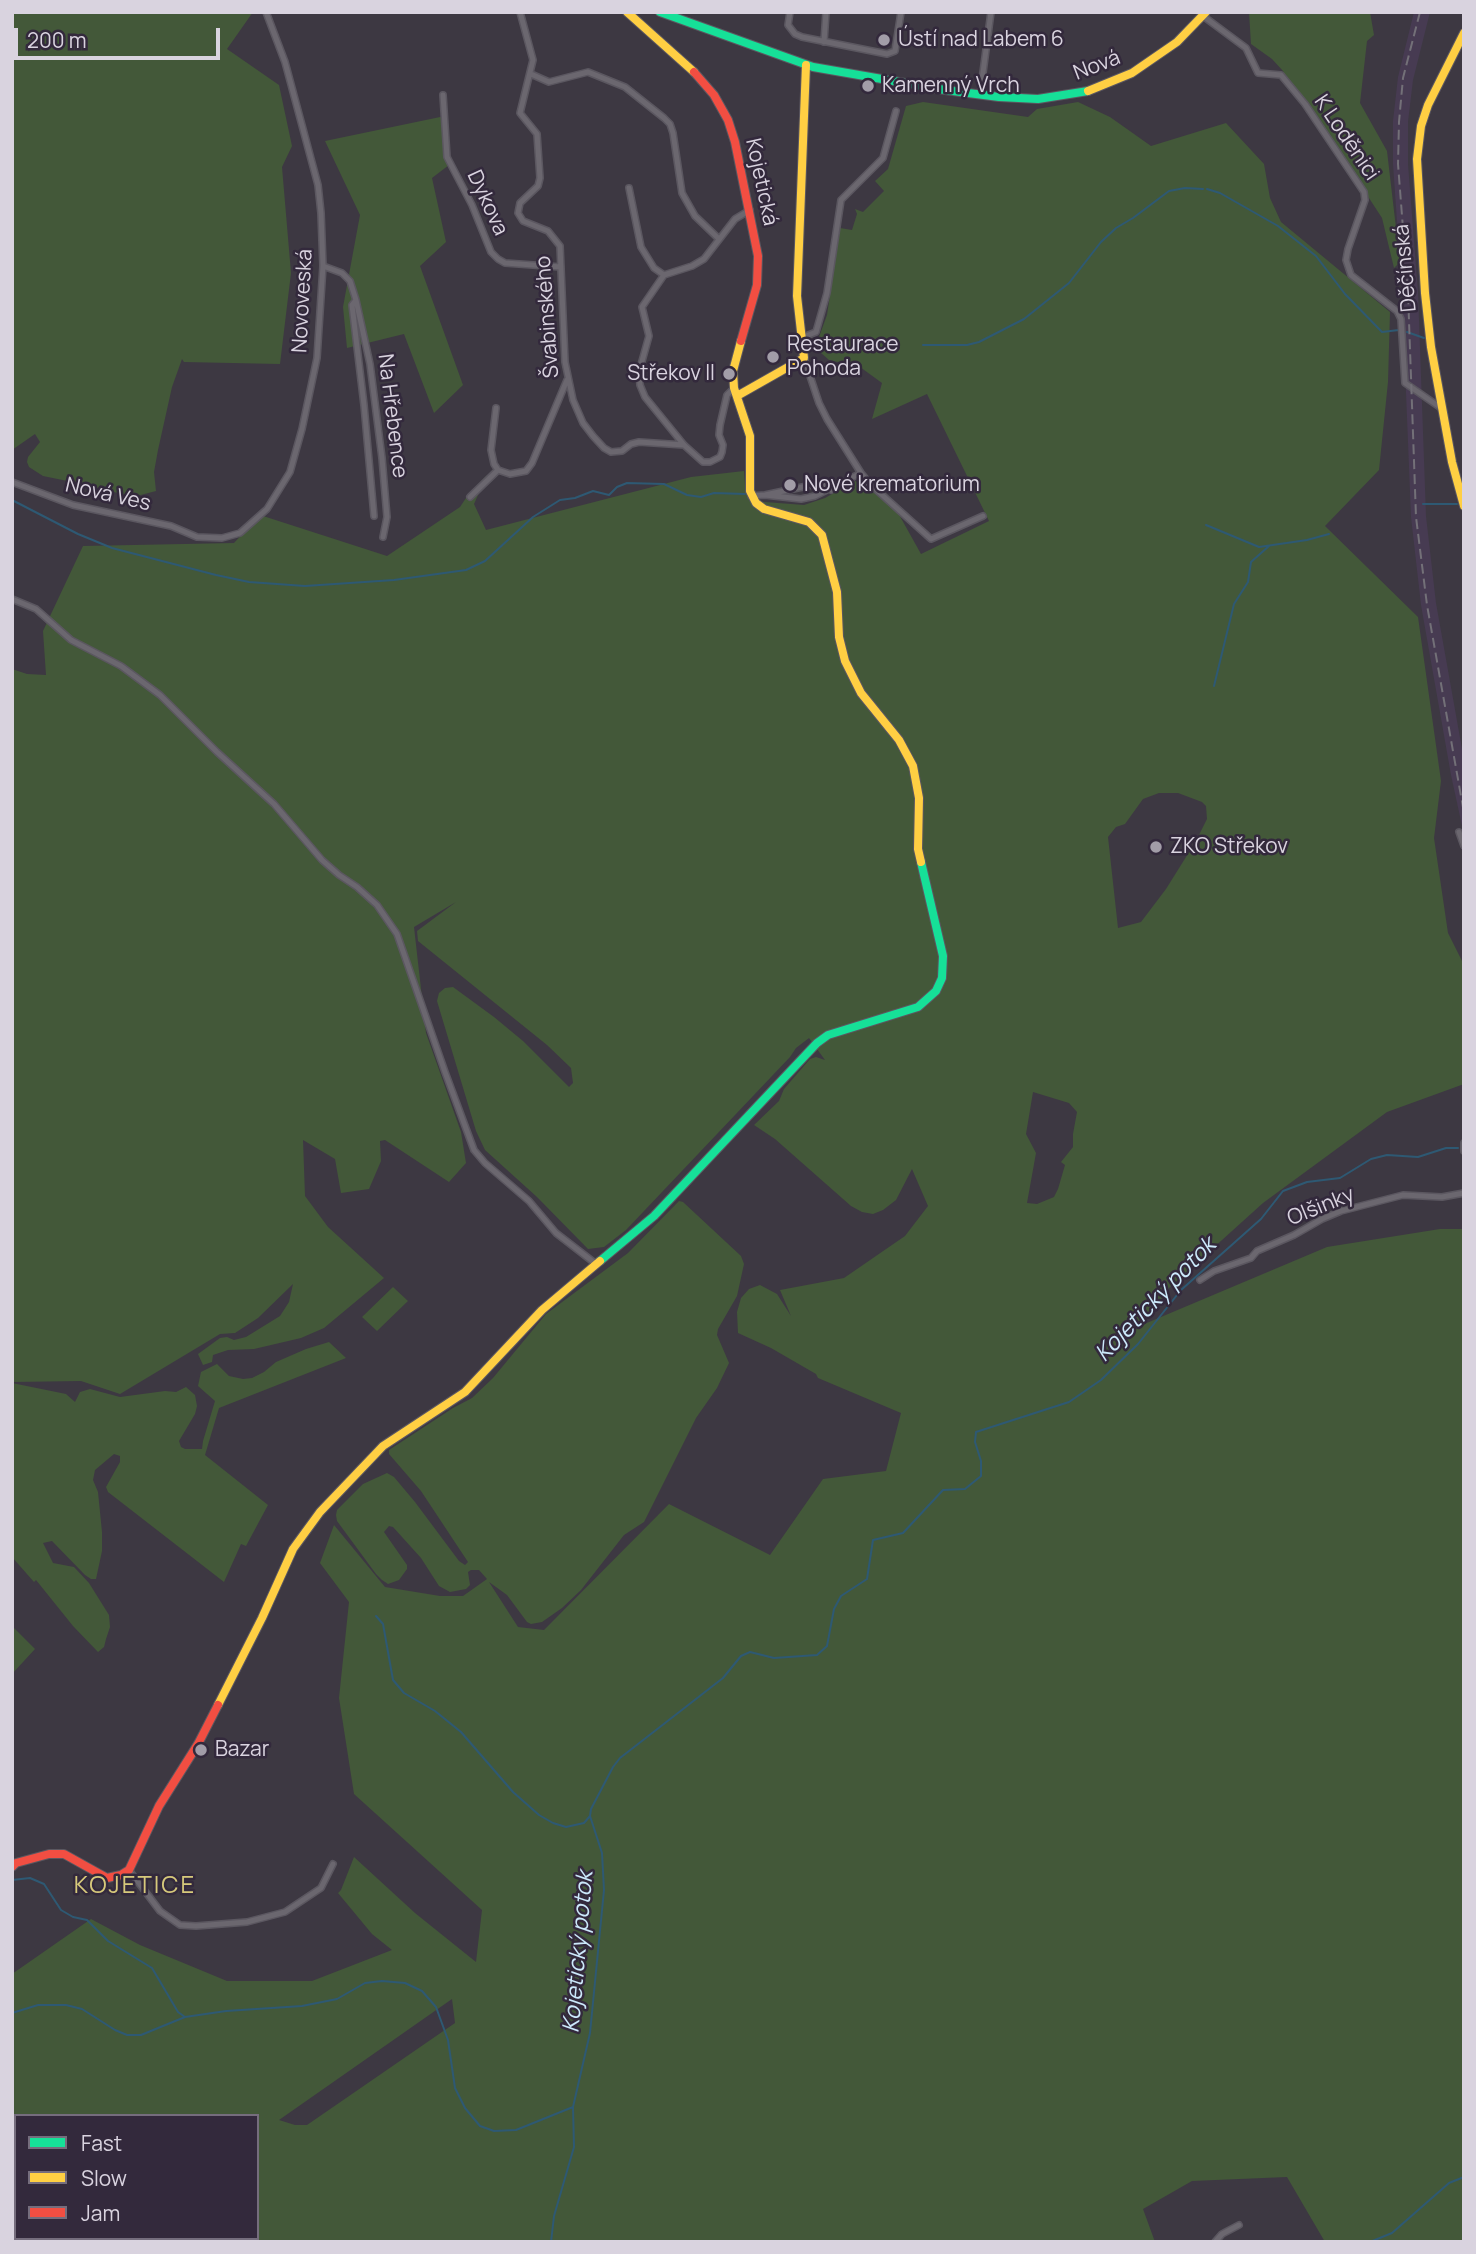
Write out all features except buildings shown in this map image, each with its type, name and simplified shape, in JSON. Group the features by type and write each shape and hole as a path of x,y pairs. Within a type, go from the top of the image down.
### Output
{"street":[{"name":"Novoveská","path":"197,537 222,538 240,533 267,509 290,472 317,358 323,266 318,185 285,62 266,12"},
{"name":"Švabinského","path":"520,12 533,60 520,113 537,134 540,178 537,186 520,203 519,213 523,220 548,231 560,246 567,380 583,422 604,449 611,452 622,451 639,442 684,445 703,462 710,462 720,457 723,444 719,435 720,425 727,394 735,392"},
{"name":"Kojetická","path":"628,12 702,80 728,120 735,142 758,256 757,285 733,371 735,392 750,436 748,475 751,496"},
{"name":"Nová","path":"660,12 806,65 895,83 980,95 1038,99 1104,86 1132,73 1166,51 1204,14"},
{"path":"790,12 788,25 795,34 887,54 895,51 901,12"},
{"path":"824,42 826,12"},
{"path":"980,95 992,12"},
{"name":"K Loděnici","path":"1204,14 1246,48 1258,73 1281,75 1305,104 1364,192 1365,200 1346,260 1351,275 1397,310 1401,319 1405,383 1442,408"},
{"name":"Děčínská","path":"1464,33 1428,105 1418,146 1418,198 1431,347 1452,462 1464,506"},
{"path":"806,65 797,296 804,358 823,411 870,484 931,539 983,516"},
{"path":"530,74 549,82 588,72 625,87 664,118 673,133 682,193 695,216 719,239"},
{"name":"Dykova","path":"443,95 447,157 472,205 491,252 505,263 561,267"},
{"path":"801,338 816,332 827,293 841,200 883,158 896,111"},
{"path":"629,188 641,247 654,268 664,275"},
{"path":"684,445 652,408 640,385 639,372 649,336 642,306 664,275 704,260 735,219 750,211"},
{"name":"Na Hřebence","path":"323,266 342,272 350,281 356,300 370,364 382,458 387,517 383,537"},
{"name":"Na Hřebence","path":"356,300 352,305 374,516"},
{"path":"735,392 753,387 804,358"},
{"path":"496,408 491,450 494,464 498,470 510,474 526,471 532,463 567,380"},
{"path":"470,497 498,470"},
{"path":"765,495 801,499 831,490 862,473"},
{"name":"Nová Ves","path":"12,482 73,505 171,526 197,537"},
{"path":"751,496 821,483 831,490"},
{"path":"12,1867 16,1863 49,1854 64,1854 107,1878 129,1870 159,1806 198,1744 251,1641 293,1549 320,1512 383,1446 465,1392 542,1310 654,1216 817,1043 828,1035 918,1007 936,991 942,978 943,956 918,849 919,798 913,766 899,740 861,692 845,661 839,637 833,569 822,535 808,523 764,509 751,496"},
{"path":"12,599 36,609 71,640 121,666 160,695 274,804 322,860 377,905 397,934 474,1150 529,1201 556,1233 596,1264"},
{"path":"1459,832 1464,846"},
{"path":"1464,1143 1464,1151"},
{"name":"Olšinky","path":"1200,1280 1214,1271 1251,1258 1256,1251 1341,1211 1403,1195 1442,1198 1464,1194"},
{"path":"129,1870 160,1911 180,1925 196,1926 247,1922 285,1912 321,1888 333,1864"},
{"path":"1215,2242 1222,2234 1239,2225"}],"shaded area":[{"path":"1414,12 1430,12 1413,80 1408,122 1408,164 1418,292 1426,516 1436,603 1464,760 1464,835 1421,605 1411,517 1393,121 1398,77"}],"green space":[{"path":"12,12 253,12 227,49 279,85 292,146 282,167 291,273 280,364 184,362 182,359 172,387 158,450 154,472 156,491 133,497 43,476 29,467 27,462 40,442 35,434 12,450"},
{"path":"1249,12 1370,12 1374,35 1367,41 1360,103 1387,151 1400,262 1394,268 1382,218 1283,71 1251,44"},
{"path":"923,102 1028,117 1037,109 1078,102 1110,117 1151,146 1226,123 1264,164 1270,198 1281,222 1390,312 1388,382 1379,470 1325,526 1418,617 1441,781 1434,838 1448,933 1464,965 1464,1084 1387,1112 1263,1203 1170,1287 1142,1325 1327,1247 1440,1229 1464,1229 1464,2242 1325,2242 1287,2177 1192,2181 1143,2209 1155,2242 12,2242 12,1974 91,1919 140,1945 227,1981 312,1981 392,1950 372,1934 338,1893 354,1857 415,1913 476,1962 482,1910 354,1794 339,1698 349,1602 320,1563 334,1525 385,1587 440,1596 463,1596 487,1579 479,1570 471,1570 468,1572 470,1585 466,1589 450,1592 439,1586 421,1558 393,1527 389,1526 384,1532 407,1565 407,1569 399,1580 388,1584 376,1574 337,1521 336,1515 337,1510 363,1484 387,1473 394,1477 415,1502 459,1561 465,1565 468,1562 421,1491 389,1454 389,1450 472,1398 493,1378 546,1314 628,1253 679,1201 683,1202 741,1256 744,1264 737,1296 718,1329 717,1335 729,1363 717,1388 696,1418 644,1522 624,1535 581,1590 562,1608 542,1622 531,1624 507,1595 489,1582 518,1627 544,1630 669,1504 770,1555 823,1479 886,1471 901,1413 818,1378 816,1374 771,1348 738,1333 737,1312 741,1298 749,1289 760,1285 777,1294 791,1316 780,1290 844,1278 905,1236 928,1206 912,1169 896,1200 873,1214 862,1212 851,1206 775,1139 754,1125 779,1101 784,1089 810,1059 816,1057 825,1060 809,1038 796,1048 626,1230 604,1247 588,1249 537,1197 485,1150 476,1131 437,1001 439,993 445,988 453,987 494,1017 523,1041 569,1087 573,1083 571,1068 547,1045 418,941 417,931 456,902 414,927 426,1033 461,1132 466,1163 449,1182 385,1140 380,1141 381,1161 369,1189 341,1193 335,1159 303,1140 305,1196 328,1227 384,1278 324,1328 301,1338 254,1349 228,1350 213,1355 212,1362 203,1365 198,1354 220,1338 234,1340 246,1337 280,1316 289,1302 293,1284 258,1318 235,1333 220,1334 120,1394 81,1381 12,1382 12,669 27,674 46,675 43,631 83,546 234,543 260,515 387,556 460,507 487,475 474,504 486,530 691,477 744,471 745,485 752,501 804,505 825,498 855,481 864,485 897,511 921,554 989,521 927,394 872,419 882,383 860,367 829,360 812,345 819,337 827,315 840,228 852,230 857,214 855,209 863,212 884,191 875,181 888,169 906,106","holes":["1159,793 1178,793 1202,802 1206,806 1207,819 1166,889 1141,922 1118,928 1108,837 1116,827 1125,824 1143,799","1033,1092 1069,1103 1077,1112 1073,1147 1061,1162 1065,1165 1058,1189 1054,1197 1037,1204 1027,1203 1036,1153 1026,1134","452,1999 455,2023 307,2125 295,2125 279,2120"]},
{"path":"445,116 449,165 432,178 446,242 420,266 463,385 434,413 404,334 347,348 343,307 360,215 325,141"},
{"path":"393,1287 408,1301 377,1331 362,1317"},
{"path":"329,1342 346,1358 219,1408 205,1455 268,1505 246,1546 241,1544 224,1582 108,1492 106,1487 120,1462 120,1456 114,1454 95,1470 93,1480 98,1492 102,1532 102,1551 96,1579 85,1575 52,1541 43,1543 53,1563 74,1567 89,1583 109,1615 110,1627 104,1647 98,1652 36,1580 34,1582 12,1557 12,1383 66,1394 75,1402 80,1392 90,1389 120,1397 176,1392 186,1387 195,1395 197,1406 179,1441 185,1449 202,1449 215,1401 198,1386 201,1372 217,1364 229,1376 252,1378 276,1362"},
{"path":"12,1626 35,1649 12,1674"}],"waterway":[{"path":"923,345 967,345 979,342 1024,319 1069,283 1101,242 1116,228 1169,191 1203,189"},
{"path":"1207,189 1220,193 1278,226 1316,256 1345,294 1382,332 1399,330"},
{"path":"1407,332 1424,338"},
{"path":"12,500 112,548 249,582 305,586 394,580 466,570 485,561 533,517 560,500 593,491 609,495 617,487 627,483 664,484 687,495 701,497 714,493 745,494"},
{"path":"1423,504 1457,504"},
{"path":"1206,525 1259,547 1329,534"},
{"path":"1214,686 1234,604 1248,582 1251,562 1269,546"},
{"name":"Kojetický potok","path":"12,2013 38,2005 66,2005 82,2009 127,2035 141,2035 185,2017 226,2011 302,2006 337,1999 365,1983 405,1983 422,1991 436,2007 448,2040 455,2088 465,2108 480,2126 494,2131 516,2130 573,2107 590,2033 604,1890 602,1853 590,1816 591,1809 620,1758 723,1678 741,1656 750,1652 774,1658 817,1655 827,1646 834,1609 841,1596 867,1579 873,1540 903,1533 943,1490 965,1489 981,1476 981,1461 975,1442 976,1432 1069,1402 1101,1380 1138,1344 1181,1290 1261,1219 1283,1191 1307,1182 1340,1178 1371,1159 1387,1155 1418,1157 1446,1148 1458,1148"},
{"path":"376,1616 383,1624 393,1680 404,1693 435,1711 461,1732 513,1792 539,1815 566,1827 584,1823 590,1816"},
{"path":"12,1880 30,1878 44,1884 61,1910 73,1917 87,1920 108,1941 152,1968 178,2012 185,2017"},
{"path":"551,2242 554,2216 574,2147 573,2107"},
{"path":"1370,2242 1392,2233 1449,2183 1464,2177"}],"railway":[{"path":"1420,12 1403,78 1398,164 1408,293 1416,517 1427,605 1464,813"}],"traffic: fast":[{"path":"660,12 813,67 999,97 1038,99 1088,91"},
{"path":"600,1261 654,1216 817,1043 828,1035 918,1007 936,991 942,978 943,956 921,862"}],"traffic: slow":[{"path":"627,12 694,72"},
{"path":"1088,91 1132,73 1177,42 1206,12"},
{"path":"1464,33 1428,105 1421,126 1417,159 1431,347 1452,462 1464,506"},
{"path":"737,396 804,358 797,296 806,65"},
{"path":"741,341 733,371 734,388 750,436 750,491 756,503 764,509 809,522 822,535 837,592 839,637 845,661 861,693 899,740 913,766 919,798 918,849 921,862"},
{"path":"218,1705 293,1549 320,1512 383,1446 465,1392 542,1310 600,1261"}],"traffic: jam":[{"path":"694,72 714,95 728,120 758,256 757,285 741,341"},
{"path":"12,1867 16,1863 49,1854 64,1854 107,1878 129,1870 159,1806 198,1744 218,1705"}],"place":[{"name":"Ústí nad Labem 6","path":"884,40"},
{"name":"Kamenný Vrch","path":"868,86"},
{"name":"Restaurace Pohoda","path":"773,357"},
{"name":"Střekov II","path":"729,374"},
{"name":"Nové krematorium","path":"790,485"},
{"name":"ZKO Střekov","path":"1156,847"},
{"name":"Bazar","path":"201,1750"}],"district":[{"name":"KOJETICE","path":"135,1886"}]}
